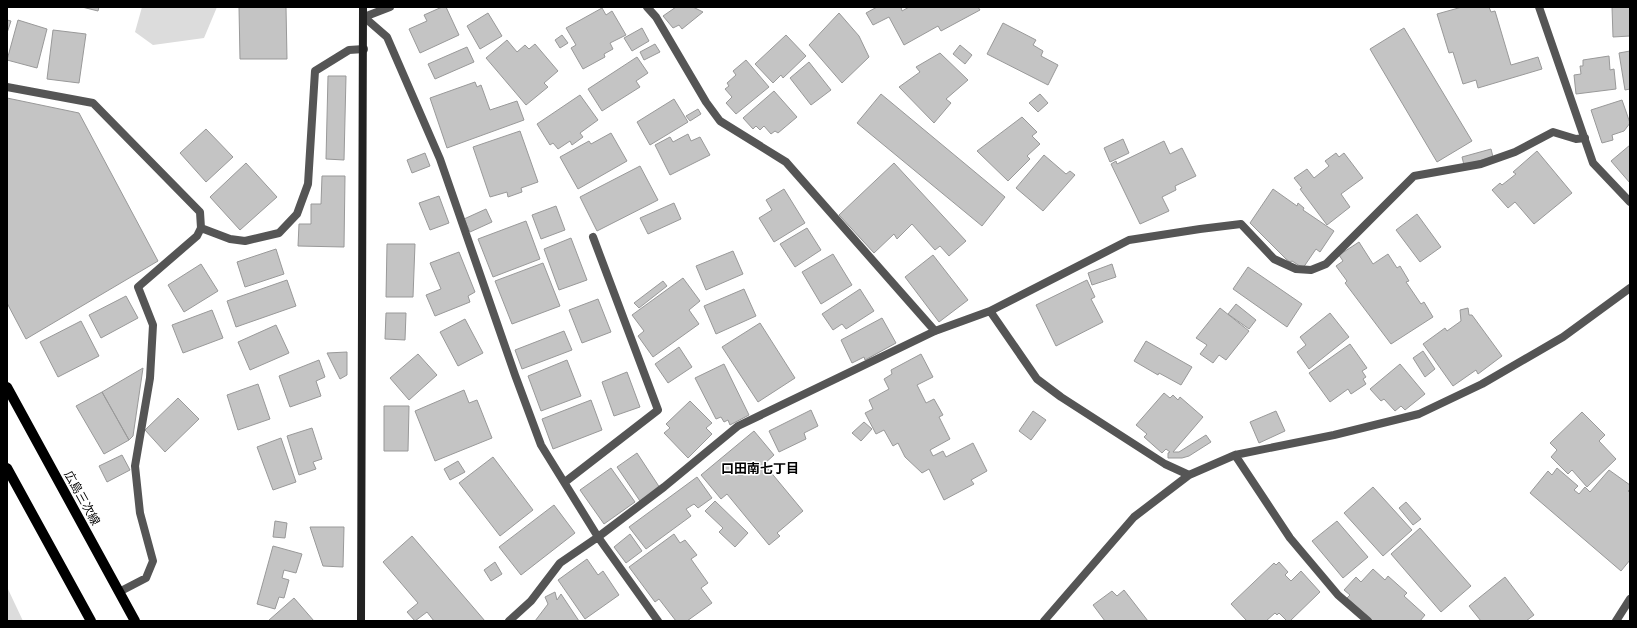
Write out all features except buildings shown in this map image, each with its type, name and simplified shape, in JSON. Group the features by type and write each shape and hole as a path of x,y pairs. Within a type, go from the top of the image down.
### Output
{"main road":[{"name":"広島三次線","path":"7,387 135,621"},
{"path":"7,468 91,621"}],"street":[{"path":"361,621 363,7"},
{"path":"364,16 390,7"},
{"path":"647,7 656,17 706,102 720,121 786,162 935,331"},
{"path":"1539,7 1593,163 1630,202"},
{"path":"364,16 387,37 440,160 541,445 598,537 658,621"},
{"path":"201,228 230,239 245,241 279,233 297,214 308,184 315,71 349,50 364,49"},
{"path":"7,86 93,103 200,212 201,228 197,236 138,287 153,325 150,378 135,466 140,513 153,561 146,578 119,592"},
{"path":"509,621 531,601 560,563 598,537 664,487 738,426 935,331 990,311 1129,240 1241,224 1274,259 1296,269 1311,270 1326,264 1414,176 1481,164 1515,152 1553,132 1576,139 1585,138"},
{"path":"565,482 658,410 593,237"},
{"path":"1044,621 1134,517 1189,475 1235,455 1334,435 1419,414 1482,384 1563,337 1630,288"},
{"path":"990,311 1037,379 1061,397 1152,455 1189,475"},
{"path":"1235,455 1290,538 1338,595 1368,621"},
{"path":"1616,621 1630,599"}],"shaded area":[{"path":"142,7 217,7 204,38 153,45 135,32"},
{"path":"7,587 23,621 7,621"}],"district":[{"name":"口田南七丁目","path":"760,468"}]}
